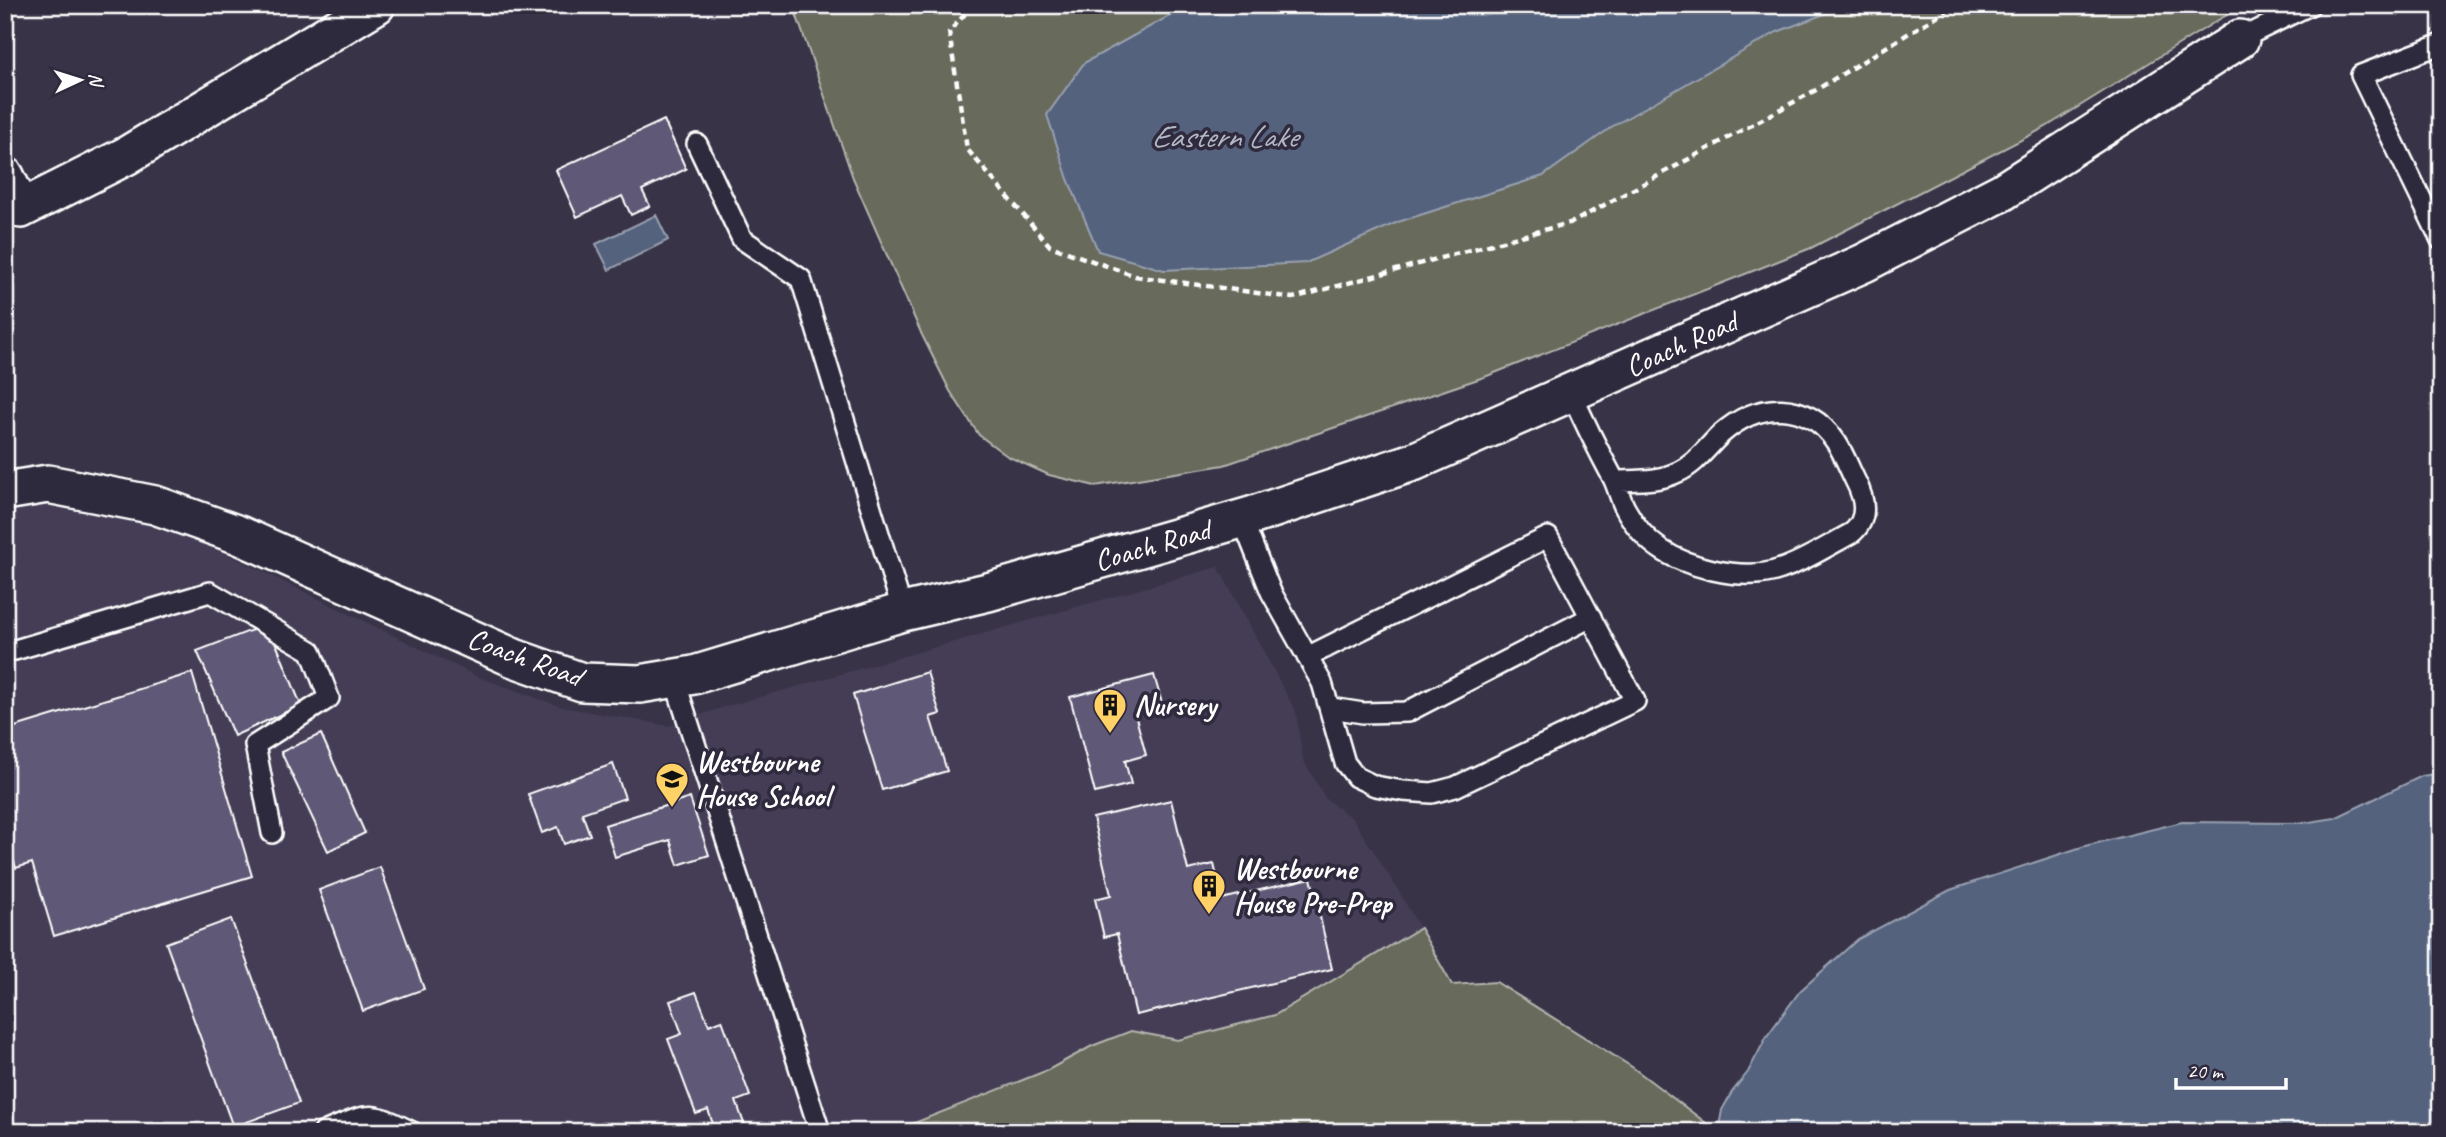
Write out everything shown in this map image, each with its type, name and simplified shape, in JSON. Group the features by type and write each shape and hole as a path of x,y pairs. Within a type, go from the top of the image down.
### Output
{"street":[{"path":"5,176 13,213 126,156 376,5"},
{"name":"Coach Road","path":"5,491 48,484 155,505 239,535 514,658 582,682 640,684 694,675 903,612 988,592 1242,519 1413,462 1864,263 2002,192 2240,39"}],"lane":[{"path":"2240,39 2310,5"},
{"path":"2441,44 2361,75 2441,240"},
{"path":"697,144 742,239 802,279 903,612"},
{"path":"1571,392 1597,450 1615,481 1625,508 1643,535 1665,554 1690,565 1725,573 1758,575 1782,569 1852,533 1860,526 1864,512 1863,496 1836,442 1816,421 1798,412 1779,409 1757,412 1740,419 1681,471 1660,480 1615,481"},
{"path":"1242,519 1271,592 1307,657 1322,683 1345,763 1356,778 1375,786 1403,791 1432,793 1455,787 1635,701 1548,537 1307,657"},
{"path":"5,650 15,650 210,592 311,651 329,698 255,745 272,833"},
{"path":"1331,709 1363,713 1407,712 1591,617"},
{"path":"674,678 820,1132"},
{"path":"324,1132 366,1115 384,1118 412,1132"}],"path":[{"path":"973,5 949,32 967,149 1050,246 1135,276 1293,298 1573,222 1816,90 1955,5"}],"shaded area":[{"name":"Westbourne House School","path":"68,497 174,528 478,677 562,707 669,726 721,708 1218,567 1296,712 1303,760 1326,799 1353,819 1397,888 1535,1132 5,1132 5,510"}],"green space":[{"path":"793,5 2247,5 2223,17 2046,127 1811,248 1487,376 1224,465 1095,486 1049,475 1007,456 979,435 950,391 922,335 853,178"},
{"path":"1420,928 1452,985 1496,982 1632,1067 1718,1132 897,1132 1048,1070 1092,1046 1131,1031 1178,1040 1275,1015"}],"water":[{"name":"Eastern Lake","path":"1194,5 1848,5 1777,32 1613,126 1543,176 1398,222 1306,263 1164,270 1098,251 1068,179 1047,115 1084,63"},
{"path":"656,215 668,240 609,270 596,244"},
{"path":"2441,773 2441,1132 1718,1132 1722,1110 1732,1092 1748,1072 1767,1036 1800,991 1858,939 1950,890 2085,846 2182,822 2303,823 2335,818 2422,776"}],"building":[{"path":"664,120 686,169 642,190 650,206 631,215 622,196 577,217 556,170"},
{"path":"268,624 301,705 234,736 197,651"},
{"path":"927,672 940,714 930,717 947,771 882,790 853,695"},
{"path":"192,673 252,876 54,936 32,863 16,868 5,834 5,730"},
{"name":"Nursery","path":"1154,675 1163,707 1135,714 1146,755 1125,761 1131,784 1095,793 1070,697"},
{"path":"321,734 365,833 328,851 281,752"},
{"path":"613,764 625,798 582,813 590,835 564,844 558,827 542,833 528,794"},
{"path":"690,798 709,855 678,865 670,840 615,857 605,825"},
{"name":"Westbourne House Pre-Prep","path":"1171,800 1188,870 1214,864 1222,899 1311,878 1332,969 1136,1015 1117,934 1104,937 1095,899 1111,895 1093,818"},
{"path":"380,867 424,989 363,1011 319,890"},
{"path":"231,919 299,1103 233,1127 166,943"},
{"path":"696,992 709,1025 722,1020 750,1096 736,1101 747,1132 716,1132 708,1110 696,1114 668,1039 682,1034 670,1001"}],"place":[{"name":"Nursery","path":"1110,735"},
{"name":"Westbourne House School","path":"672,809"},
{"name":"Westbourne House Pre-Prep","path":"1209,916"}]}
